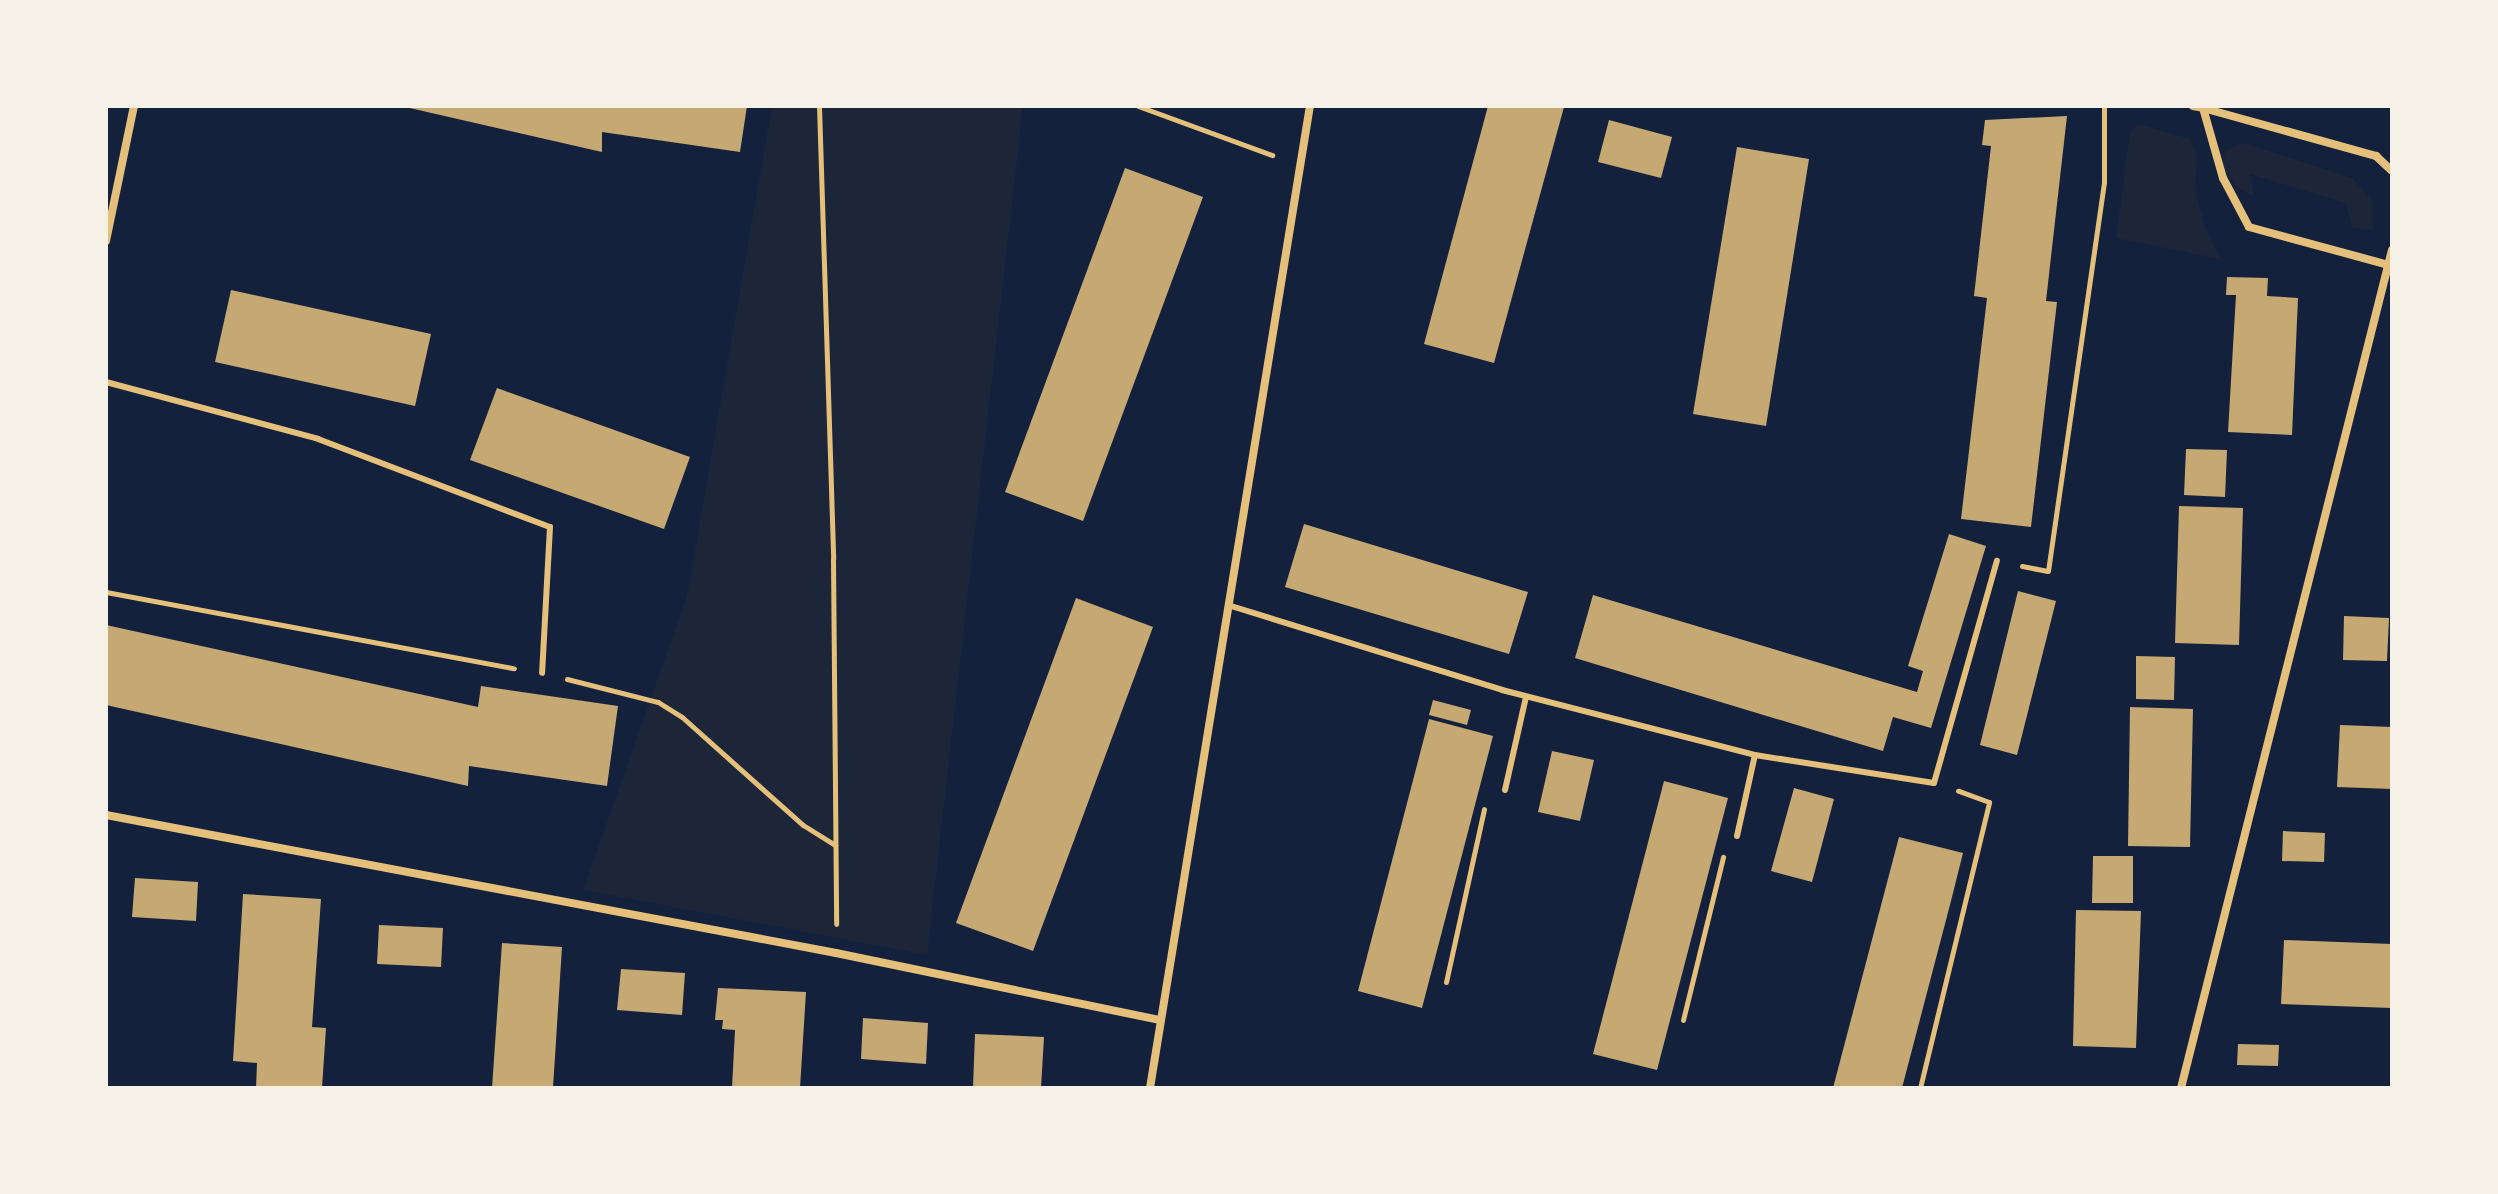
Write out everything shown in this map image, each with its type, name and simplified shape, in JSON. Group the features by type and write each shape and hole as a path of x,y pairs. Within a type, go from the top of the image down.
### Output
{"street":[{"path":"106,241 134,106"},
{"path":"1150,1088 1231,606 1310,106"},
{"path":"2193,106 2376,156 2392,171"},
{"path":"2203,108 2223,178 2249,227 2389,265"},
{"path":"2181,1088 2392,250"},
{"path":"106,815 836,953 1159,1020"}],"lane":[{"path":"106,382 318,439 550,527 542,673"},
{"path":"1231,606 1526,697 1755,755 1934,783 1997,561"},
{"path":"1505,790 1526,697"},
{"path":"1737,836 1755,755"}],"path":[{"path":"819,106 836,953"},
{"path":"1138,106 1299,165"},
{"path":"1997,561 2048,571 2104,182 2104,106"},
{"path":"106,592 542,673 658,702 753,775 803,825 836,845"},
{"path":"1920,1088 1989,802 1934,783"},
{"path":"1446,982 1486,803 1505,790"},
{"path":"1683,1020 1722,858 1737,836"}],"shaded area":[{"path":"772,106 1023,106 927,955 583,890 687,596"},
{"path":"2138,124 2190,139 2198,156 2195,187 2204,224 2220,259 2116,238 2130,133"},
{"path":"2244,143 2352,178 2373,201 2373,230 2352,227 2346,203 2250,174 2254,196 2237,188 2223,167 2225,150"}],"building":[{"path":"401,106 747,106 740,152 602,132 602,152"},
{"path":"1488,106 1564,107 1494,363 1424,344"},
{"path":"2067,116 2046,301 2057,302 2031,527 1961,519 1987,298 1974,296 1991,146 1982,145 1985,120"},
{"path":"1609,120 1672,137 1661,178 1598,162"},
{"path":"1737,147 1809,159 1766,426 1693,414"},
{"path":"1125,168 1203,197 1083,521 1005,492"},
{"path":"2227,277 2268,278 2267,296 2298,298 2292,435 2228,432 2236,295 2226,295"},
{"path":"231,290 431,334 415,406 215,362"},
{"path":"497,388 690,457 664,529 470,460"},
{"path":"2186,449 2227,450 2225,497 2184,495"},
{"path":"2179,506 2243,508 2239,645 2175,643"},
{"path":"1304,524 1528,592 1509,654 1285,587"},
{"path":"1949,534 1986,546 1931,728 1893,717 1883,751 1575,658 1593,595 1917,692 1923,671 1908,666"},
{"path":"2018,591 2056,601 2017,755 1980,745"},
{"path":"1076,598 1153,627 1033,951 956,923"},
{"path":"2344,616 2389,618 2387,661 2343,660"},
{"path":"106,625 478,707 481,686 618,706 607,786 469,766 468,786 106,705"},
{"path":"2136,656 2175,657 2174,700 2136,699"},
{"path":"1433,700 1471,710 1467,725 1429,715"},
{"path":"2130,707 2193,709 2190,847 2128,846"},
{"path":"1429,719 1493,736 1422,1008 1358,991"},
{"path":"2340,725 2392,727 2392,789 2337,787"},
{"path":"1552,751 1594,760 1580,821 1538,812"},
{"path":"1664,781 1728,798 1657,1070 1593,1054"},
{"path":"1794,788 1834,799 1812,882 1771,871"},
{"path":"2283,831 2325,833 2324,862 2282,861"},
{"path":"1899,837 1963,853 1902,1088 1833,1088"},
{"path":"2093,856 2133,856 2133,903 2092,903"},
{"path":"135,878 198,882 196,921 132,917"},
{"path":"243,894 321,899 312,1027 326,1028 322,1088 256,1088 257,1063 233,1061"},
{"path":"2076,910 2141,911 2136,1048 2073,1046"},
{"path":"379,925 443,928 441,967 377,964"},
{"path":"2284,940 2392,944 2392,1008 2281,1004"},
{"path":"502,943 562,947 553,1088 492,1088"},
{"path":"621,969 685,973 682,1015 617,1010"},
{"path":"718,988 806,992 800,1088 732,1088 735,1030 722,1029 723,1020 715,1020"},
{"path":"863,1018 928,1023 926,1064 861,1059"},
{"path":"975,1034 1044,1037 1041,1088 973,1088"},
{"path":"2238,1044 2279,1045 2278,1066 2237,1065"}]}
